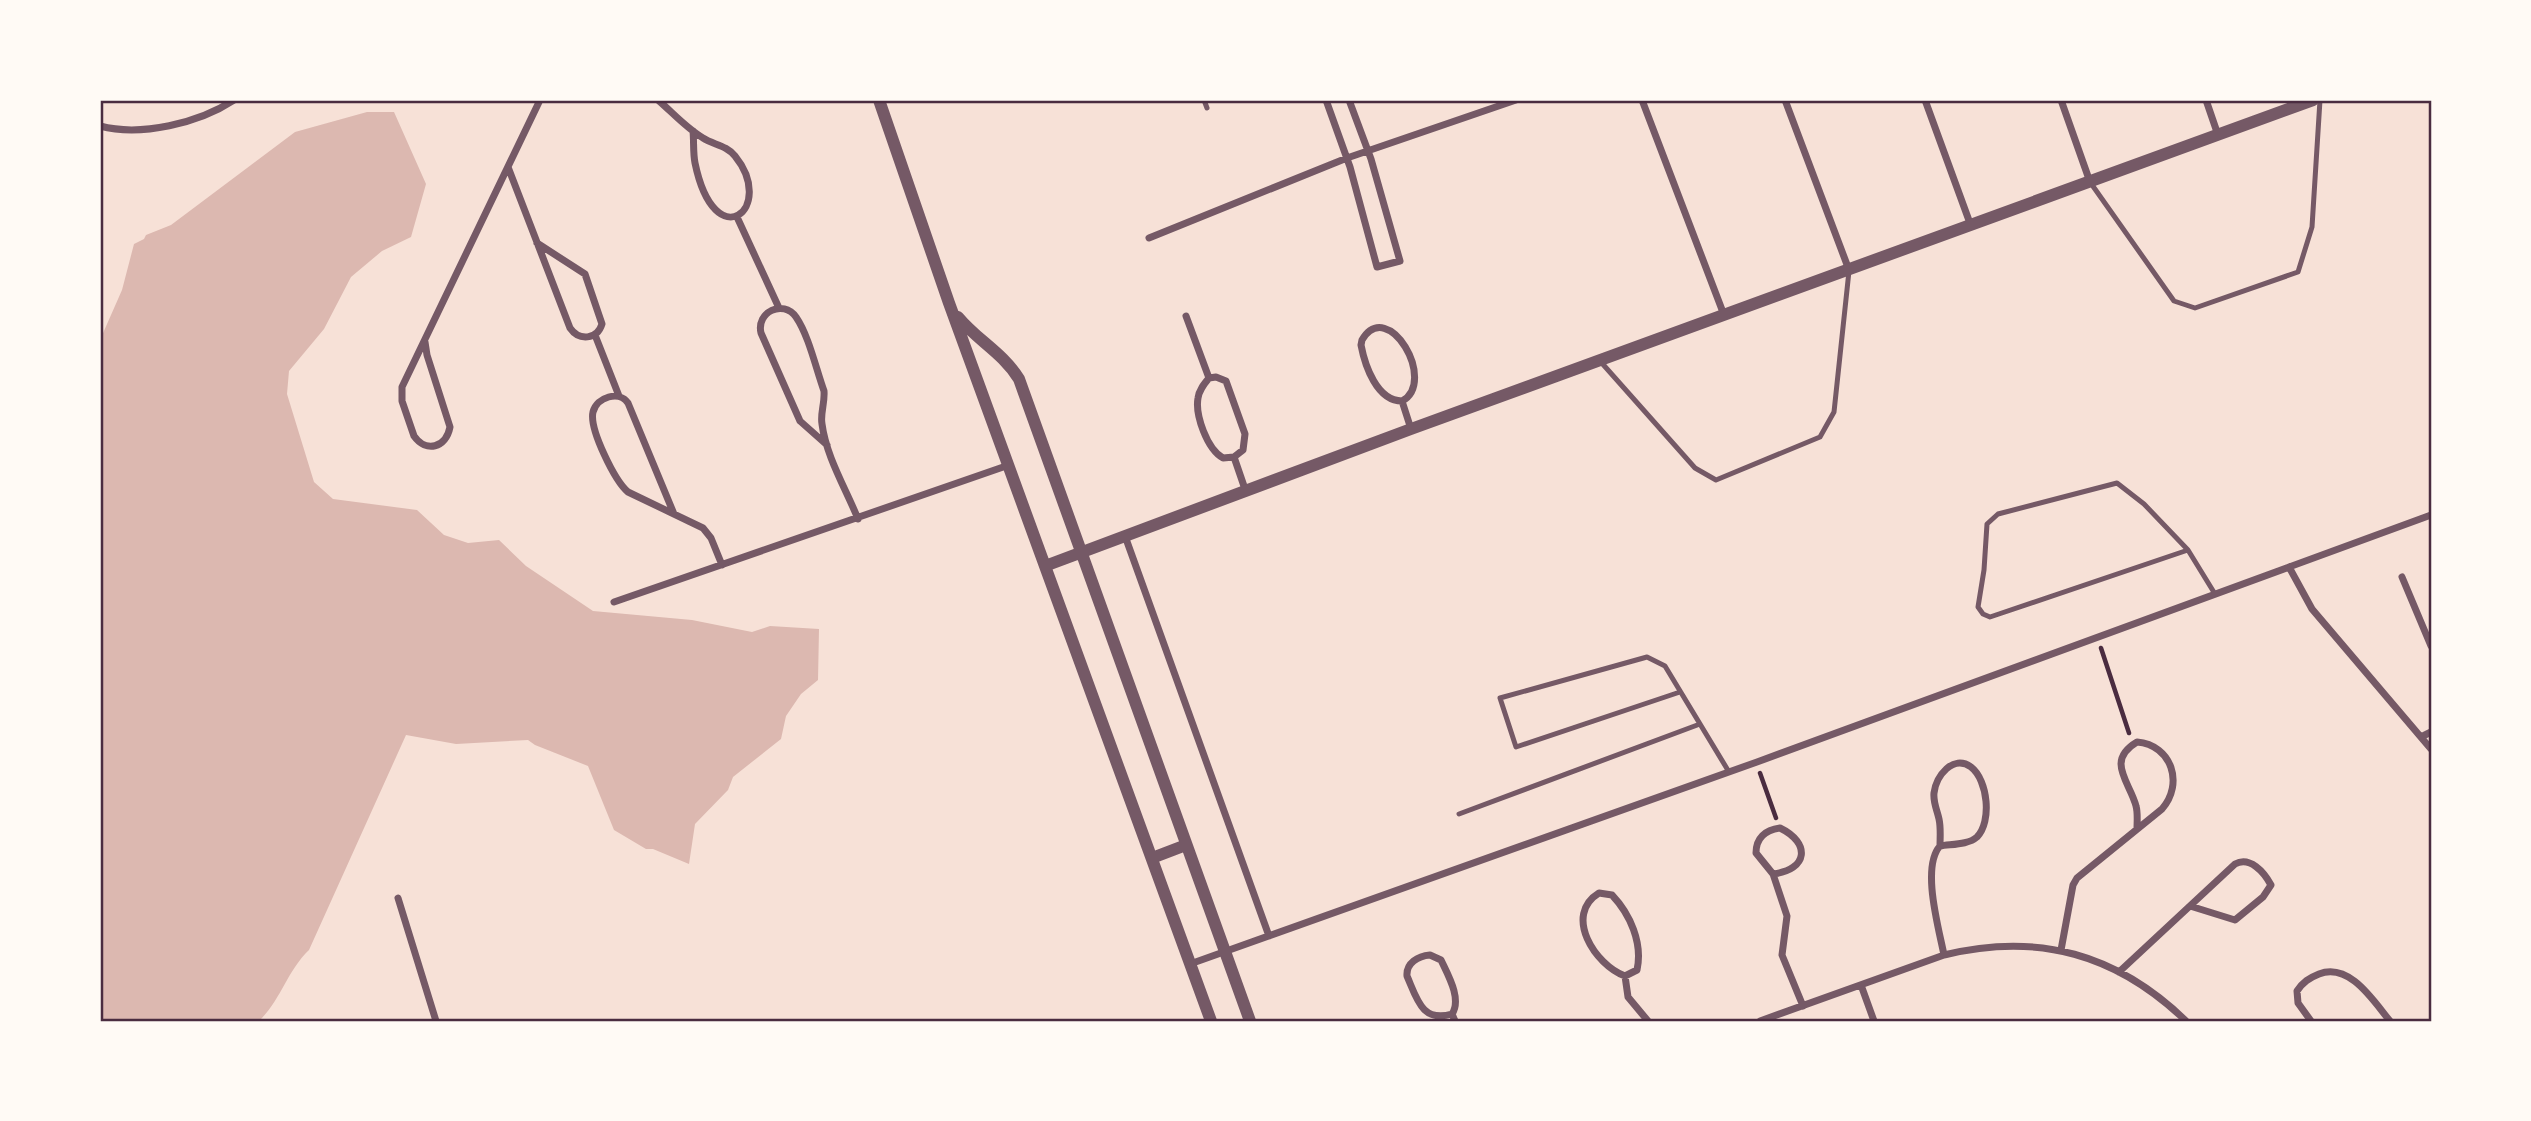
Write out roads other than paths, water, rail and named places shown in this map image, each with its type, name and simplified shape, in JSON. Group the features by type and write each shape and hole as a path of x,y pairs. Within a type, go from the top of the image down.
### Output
{"street":[{"path":"100,126 123,129 173,125 198,118 234,100"},
{"path":"425,342 450,427 443,443 430,446 414,436 401,396 402,387 540,100"},
{"path":"658,100 693,131 708,141 724,146 741,166 750,195 745,208 737,217 732,219 722,216 711,205 696,168 693,131"},
{"path":"879,100 949,303 1211,1021"},
{"path":"1326,100 1347,158 1377,267 1400,261 1349,100"},
{"path":"1149,238 1367,150 1516,100"},
{"path":"1642,100 1724,316"},
{"path":"1785,100 1849,271"},
{"path":"1925,100 1971,226"},
{"path":"2061,100 2090,182"},
{"path":"2206,100 2218,135"},
{"path":"1045,565 2313,100"},
{"path":"508,167 537,243 570,328 578,336 586,338 595,335 602,324 585,274 537,243"},
{"path":"737,217 779,308"},
{"path":"949,303 968,329 998,352 1010,364 1019,379 1249,1018"},
{"path":"827,445 800,421 761,333 762,319 779,308 789,310 795,316 824,391 821,422 827,445 858,519"},
{"path":"1186,316 1209,378"},
{"path":"1380,327 1387,328 1398,335 1401,341 1414,369 1416,382 1411,395 1402,401 1388,398 1375,383 1361,345 1369,331 1380,327"},
{"path":"595,335 619,396 628,403 674,514"},
{"path":"1216,377 1226,381 1245,434 1243,450 1234,457 1223,458 1213,450 1199,413 1199,394 1209,378 1216,377"},
{"path":"619,396 612,396 596,405 592,419 616,479 628,492 697,524 708,534 722,565"},
{"path":"1402,401 1411,429"},
{"path":"1234,457 1246,492"},
{"path":"614,601 1009,466"},
{"path":"1191,964 1729,772 2431,515"},
{"path":"1125,536 1269,936"},
{"path":"2289,567 2312,609 2431,749"},
{"path":"2402,577 2431,646"},
{"path":"2421,737 2431,732"},
{"path":"2061,950 2075,881 2165,806 2170,791 2171,766 2156,745 2141,742 2125,751 2121,764 2124,780 2136,805 2137,829"},
{"path":"1940,846 1940,827 1934,800 1938,779 1948,766 1970,766 1980,779 1988,806 1986,818 1979,834 1972,840 1940,846 1934,853 1933,895 1944,955"},
{"path":"1773,874 1791,871 1798,863 1801,853 1795,838 1780,828 1763,834 1756,848 1758,858 1773,874 1787,916 1783,960 1803,1006"},
{"path":"1152,858 1185,845"},
{"path":"2119,972 2235,864 2244,860 2250,862 2271,885 2263,897 2235,920 2190,906"},
{"path":"1599,893 1612,895 1629,916 1633,928 1639,966 1625,976 1613,970 1600,958 1587,937 1584,908 1591,898 1599,893"},
{"path":"398,898 436,1021"},
{"path":"1760,1021 1944,955 1970,949 2019,945 2061,950 2119,972 2152,992 2186,1021"},
{"path":"1430,954 1441,960 1454,993 1454,1018 1436,1017 1420,1004 1407,976 1407,971 1415,959 1430,954"},
{"path":"2311,1021 2298,1003 2297,991 2308,979 2329,972 2347,976 2358,983 2390,1021"},
{"path":"1625,976 1628,998 1648,1021"},
{"path":"1861,985 1874,1021"}],"lane":[{"path":"1204,100 1207,108"},
{"path":"2090,182 2174,301 2195,308 2298,272 2312,227 2320,100"},
{"path":"1600,361 1695,468 1716,480 1820,437 1834,412 1849,271"},
{"path":"2188,550 1990,617 1983,614 1978,607 1987,524 1991,518 2117,483 2144,504 2188,550 2215,594"},
{"path":"1680,692 1516,747 1500,698 1647,657 1665,666 1729,772"},
{"path":"1459,814 1700,724"}]}
